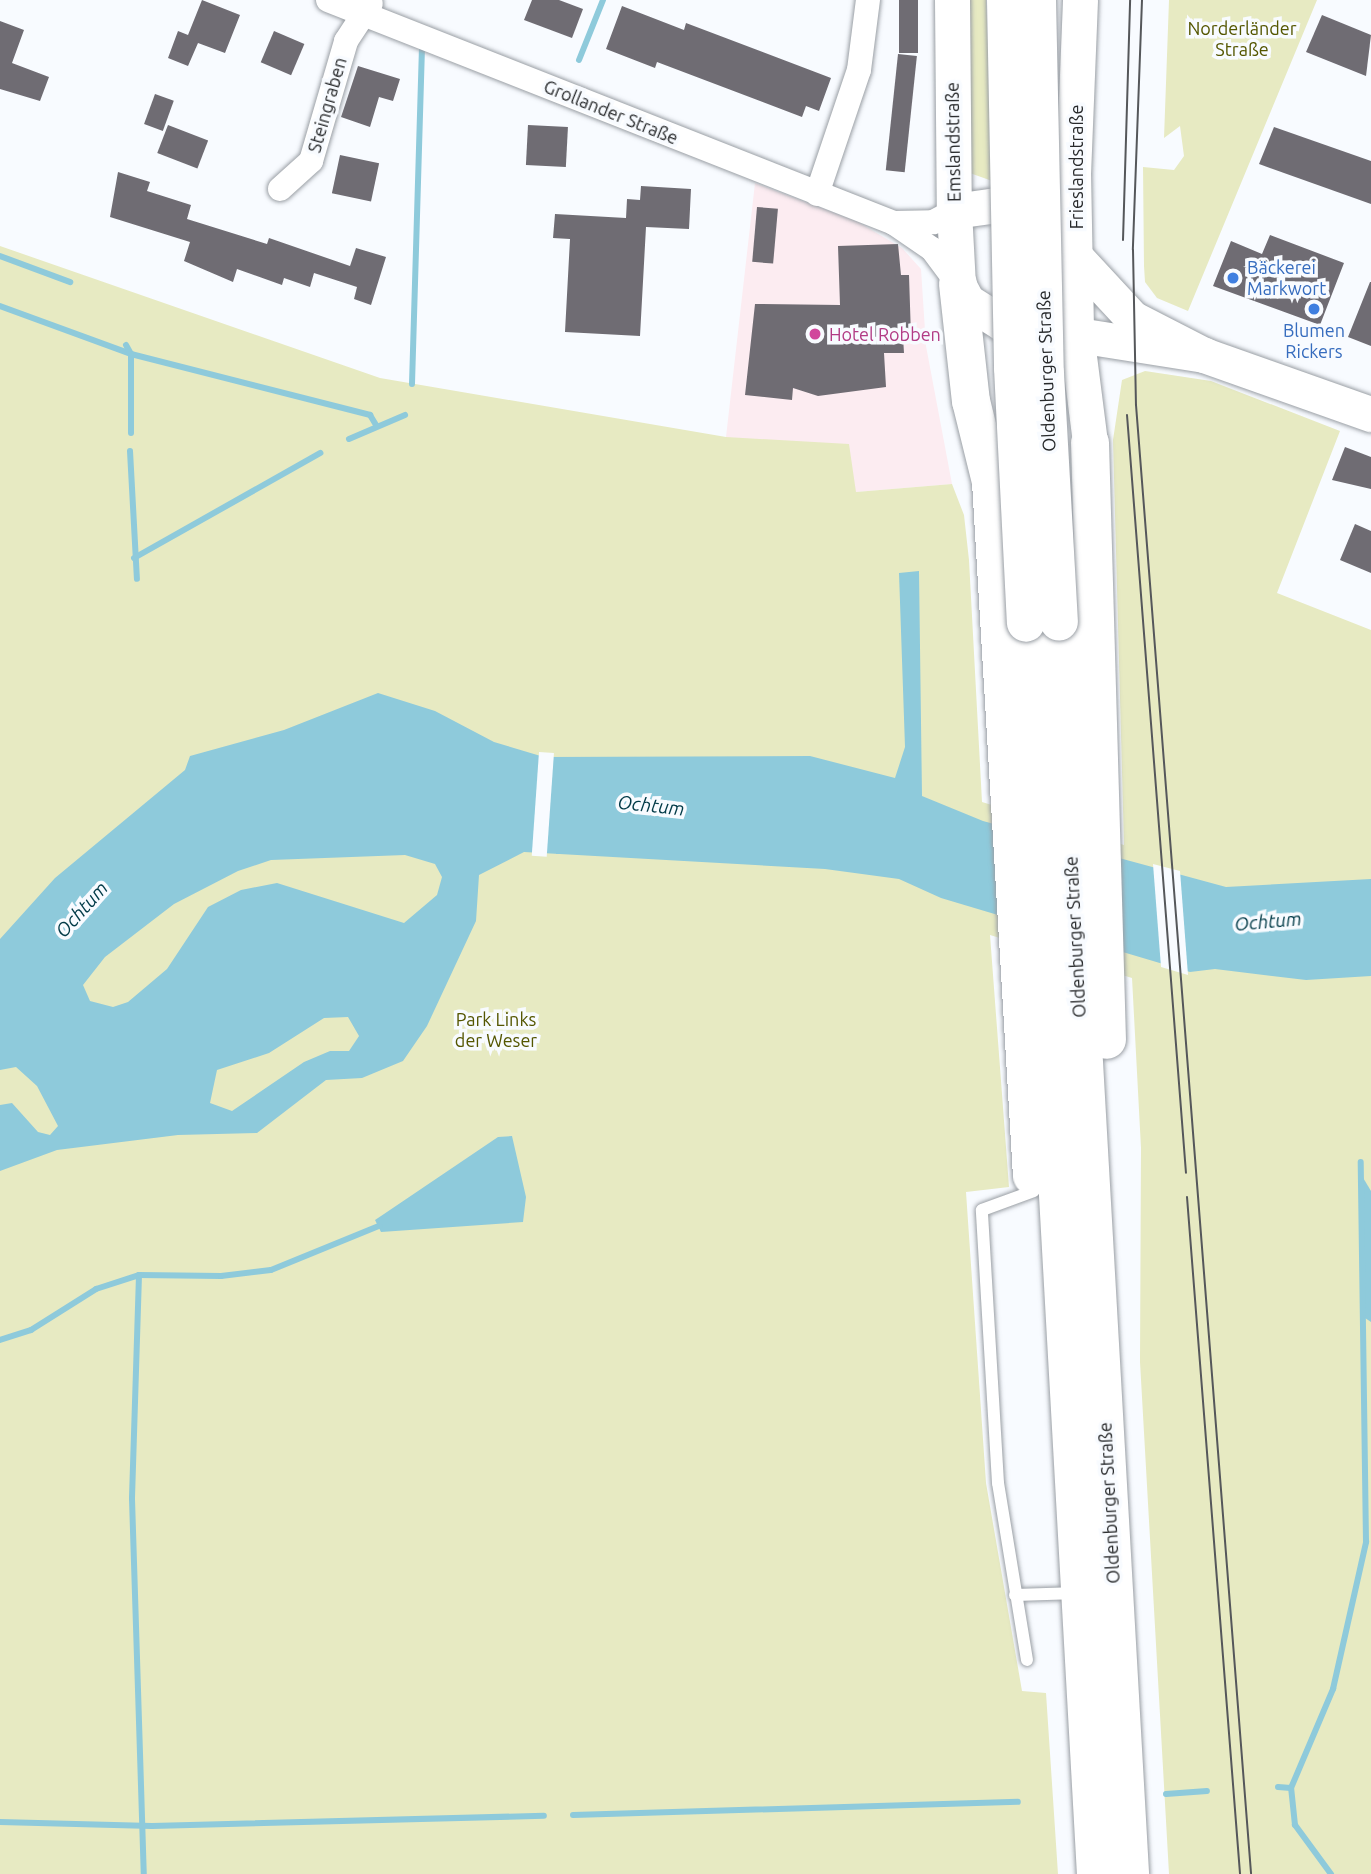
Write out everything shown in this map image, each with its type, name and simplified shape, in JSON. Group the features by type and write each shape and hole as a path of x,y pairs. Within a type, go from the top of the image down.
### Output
{"highway":[{"name":"Oldenburger Straße","path":"1006,0 1013,369 1042,622 1076,1223 1130,1874"},
{"name":"Oldenburger Straße","path":"1037,0 1045,373 1042,622"},
{"path":"958,285 971,401 991,482 1053,823 1060,955 1034,1191 1076,1223 1110,1164 1060,955"},
{"path":"1053,823 1090,443"},
{"name":"Oldenburger Straße","path":"1076,1223 1079,1593 1096,1874"}],"street":[{"name":"Grollander Straße","path":"328,0 369,7 817,194 894,223 932,249 967,301 1002,323 1076,333"},
{"path":"817,194 859,71 868,0"},
{"name":"Emslandstraße","path":"952,0 954,211 958,285"},
{"name":"Frieslandstraße","path":"1080,0 1076,333 1090,443"},
{"name":"Steingraben","path":"280,189 311,161 346,41 369,7"},
{"name":"Grollander Straße","path":"894,223 933,222 954,211 991,206 1018,211 1076,257"},
{"path":"1076,257 1132,318 1204,355 1371,414"},
{"path":"1076,333 1204,355"},
{"path":"1090,443 1097,388 1126,342"}],"lane":[{"path":"1027,1660 998,1483 982,1210 1034,1191"},
{"path":"1015,1595 1079,1593"}],"shaded area":[{"path":"755,183 858,222 902,248 921,269 926,346 952,484 856,492 726,437"}],"green space":[{"path":"964,0 986,0 995,182 967,172"},
{"name":"Norderländer Straße","path":"1169,0 1317,0 1188,311 1157,298 1145,282 1144,266 1143,167 1174,170 1184,156 1180,126 1164,138"},
{"name":"Park Links der Weser","path":"0,246 380,378 726,437 849,444 856,492 952,484 964,515 969,560 982,802 1124,845 1113,440 1122,380 1145,371 1211,381 1340,431 1277,593 1371,630 1371,1874 1169,1874 1140,1362 1141,1148 1132,978 990,935 1009,1187 966,1192 986,1483 1022,1691 1046,1693 1058,1874 0,1874"}],"water":[{"name":"Ochtum","path":"919,571 922,796 983,821 1226,887 1371,879 1371,976 1306,980 1215,969 1190,972 941,898 899,879 825,869 524,852 479,875 476,921 427,1026 403,1061 362,1078 326,1080 257,1133 178,1135 57,1150 0,1171 0,1105 12,1103 38,1132 50,1135 58,1126 37,1086 16,1067 0,1070 0,939 55,878 185,770 190,756 284,730 378,693 435,711 494,742 544,757 810,756 895,778 905,747 899,573","holes":["405,855 435,864 442,877 437,895 404,923 277,883 241,890 208,907 167,969 128,1002 113,1007 90,1001 83,985 105,957 174,904 238,871 271,860","348,1017 359,1036 349,1051 330,1051 304,1062 232,1111 210,1103 217,1070 269,1053 324,1018"]},
{"path":"512,1136 526,1197 523,1222 381,1232 375,1220 498,1137"},
{"path":"1362,1176 1371,1191 1371,1322 1365,1318"}],"pier":[{"path":"539,752 554,753 547,857 532,856"},
{"path":"1153,864 1180,871 1188,975 1161,967"}],"building":[{"path":"202,0 240,15 225,53 198,43 188,66 168,58 178,31 188,35"},
{"path":"532,0 559,0 583,9 572,38 524,20"},
{"path":"899,0 918,0 918,53 899,53"},
{"path":"622,6 684,30 686,23 831,78 819,111 806,106 802,117 657,62 655,68 606,49"},
{"path":"1322,15 1371,35 1366,76 1306,52"},
{"path":"0,21 24,30 12,63 49,77 40,101 0,89"},
{"path":"274,31 304,44 291,75 261,62"},
{"path":"898,54 917,56 905,172 886,170"},
{"path":"358,66 400,79 393,101 379,97 370,127 341,117"},
{"path":"155,94 174,101 163,131 144,124"},
{"path":"168,125 208,140 197,168 157,153"},
{"path":"528,125 568,127 566,167 526,165"},
{"path":"1274,127 1371,161 1371,204 1259,164"},
{"path":"340,155 379,163 371,201 332,193"},
{"path":"118,172 150,182 147,191 191,205 187,219 267,244 269,238 350,266 356,248 386,257 371,305 354,299 357,287 314,273 310,287 284,278 282,285 237,269 233,282 184,261 190,242 110,217"},
{"path":"641,186 691,189 689,229 646,227 640,336 565,332 570,239 553,238 555,214 626,218 627,199 640,200"},
{"path":"757,207 778,209 773,264 752,262"},
{"path":"1270,235 1344,263 1320,325 1213,286 1231,241 1262,254"},
{"path":"898,244 901,275 909,275 911,336 903,337 904,353 884,353 886,387 818,396 793,388 792,400 745,395 755,304 840,305 838,246"},
{"path":"1371,282 1371,346 1348,337"},
{"path":"1345,447 1371,457 1371,489 1332,480"},
{"path":"1355,524 1371,531 1371,573 1340,560"}],"waterway":[{"path":"579,60 603,0"},
{"path":"412,384 422,50"},
{"path":"0,256 70,282"},
{"path":"0,306 131,354 370,415 376,425"},
{"path":"126,345 131,354 131,433"},
{"path":"349,439 405,415"},
{"path":"130,451 137,579"},
{"path":"134,558 320,453"},
{"path":"1331,1874 1295,1825 1291,1788 1333,1689 1366,1542 1361,1162"},
{"path":"0,1340 31,1330 96,1289 139,1275 221,1276 271,1270 379,1226"},
{"path":"139,1275 132,1499 144,1874"},
{"path":"1278,1787 1291,1788"},
{"path":"1166,1794 1207,1791"},
{"path":"573,1815 1018,1802"},
{"path":"0,1822 152,1826 544,1816"}],"tram line":[{"path":"1123,240 1130,0"},
{"path":"1142,0 1133,250 1136,405 1251,1874"},
{"path":"1127,415 1186,1173"},
{"path":"1187,1197 1240,1874"}],"place":[{"name":"Bäckerei Markwort","path":"1233,278"},
{"name":"Blumen Rickers","path":"1314,309"},
{"name":"Hotel Robben","path":"815,334"}]}
